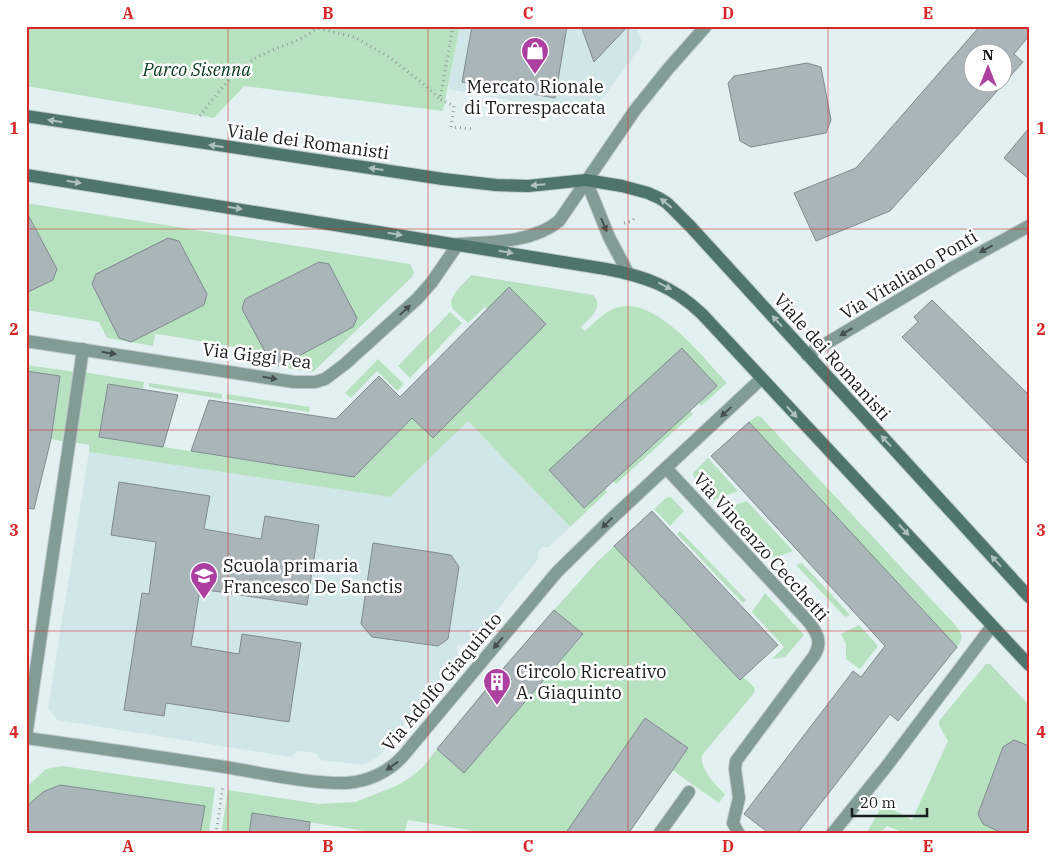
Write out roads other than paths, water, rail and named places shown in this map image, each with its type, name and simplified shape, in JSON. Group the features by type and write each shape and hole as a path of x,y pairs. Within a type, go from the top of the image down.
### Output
{"street":[{"path":"458,244 507,240 547,231 563,217 586,180 635,110 706,26"},
{"name":"Viale dei Romanisti","path":"26,116 203,144 477,183 528,186 586,180 632,188 654,195 667,203 1029,597"},
{"path":"26,174 628,273 664,285 702,314 1029,665"},
{"path":"586,180 609,237 628,273"},
{"name":"Via Vitaliano Ponti","path":"807,355 946,272 1029,226"},
{"name":"Via Giggi Pea","path":"26,341 294,382 315,382 325,379 345,364 417,299 432,282 458,244"},
{"path":"26,737 83,349"},
{"name":"Via Adolfo Giaquinto","path":"26,737 296,778 346,783 369,778 394,766 557,572 761,378"},
{"name":"Via Vincenzo Cecchetti","path":"666,468 813,627 819,637 819,646 814,656 736,761 739,791 733,823 739,834"},
{"path":"832,834 886,767 992,626"},
{"path":"659,834 689,792"}],"place":[{"name":"Mercato Rionale di Torrespaccata","path":"535,75"},
{"name":"Scuola primaria Francesco De Sanctis","path":"204,600"},
{"name":"Circolo Ricreativo A. Giaquinto","path":"497,706"}],"park label":[{"name":"Parco Sisenna","path":"197,70"}]}
